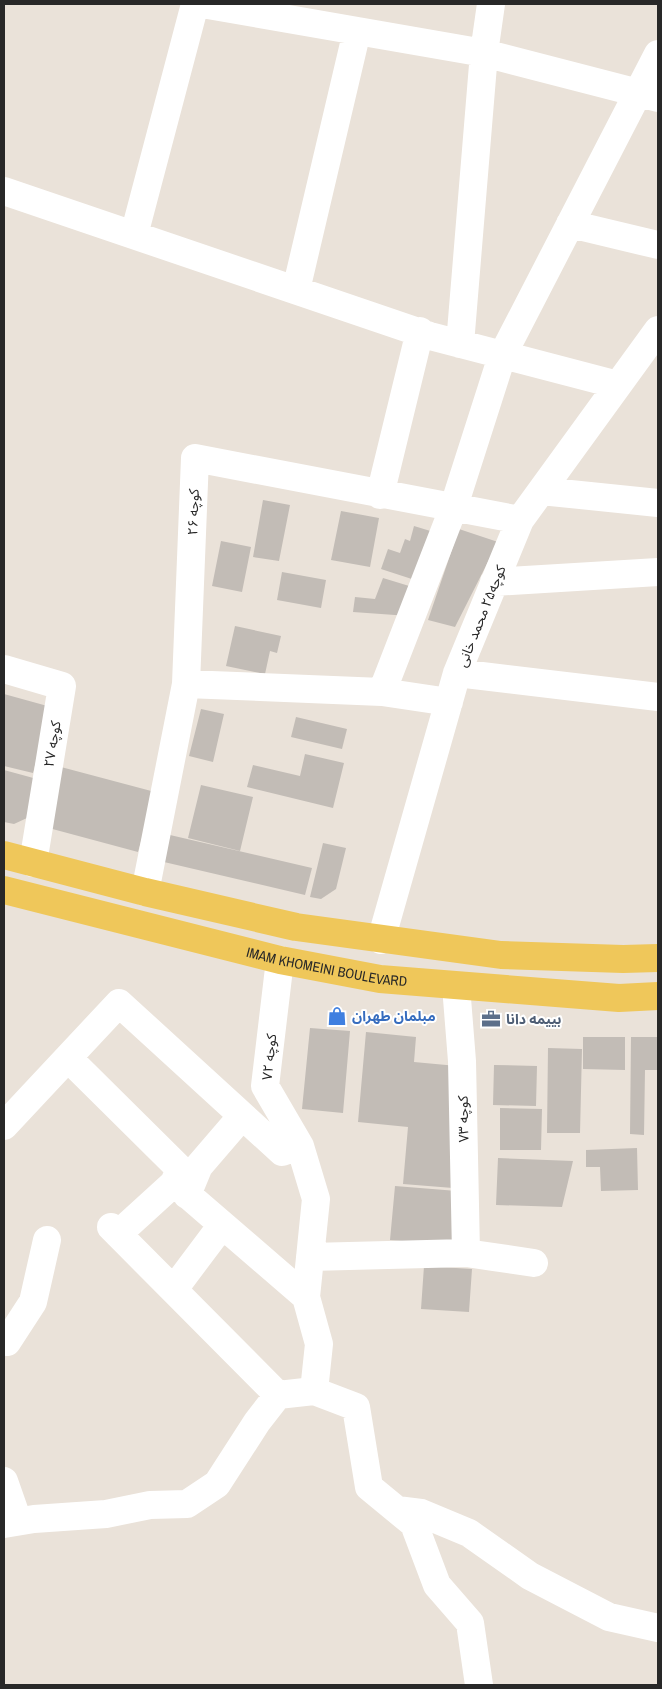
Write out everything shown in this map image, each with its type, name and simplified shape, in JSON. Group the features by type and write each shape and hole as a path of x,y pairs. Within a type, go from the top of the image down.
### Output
{"main road":[{"path":"4,855 145,892 296,927 501,955 623,959 658,958"},
{"name":"IMAM KHOMEINI BOULEVARD","path":"4,890 280,960 380,979 620,998 658,996"}],"street":[{"path":"134,235 195,4"},
{"path":"202,4 484,53 648,96"},
{"path":"460,344 484,53 491,4"},
{"path":"296,290 357,31"},
{"path":"382,692 452,509 502,356 570,224 648,96 658,54"},
{"path":"4,191 460,344 618,385"},
{"path":"570,224 658,245"},
{"name":"کوچه۲۵ محمد خانی","path":"381,940 457,673 520,520 658,330"},
{"path":"380,495 420,331"},
{"name":"کوچه ۲۶","path":"145,892 186,684 195,458 452,509 520,520"},
{"path":"541,491 658,503"},
{"path":"494,582 658,572"},
{"name":"کوچه ۲۷","path":"4,669 62,686 33,863"},
{"path":"457,673 658,697"},
{"path":"186,684 382,692 449,702"},
{"name":"کوچه ۷۲","path":"280,960 265,1086 300,1146 316,1199 306,1297"},
{"name":"کوچه ۷۳","path":"456,986 462,1061 466,1253"},
{"path":"4,1126 119,1003 282,1152 300,1146"},
{"path":"68,1058 180,1168 180,1189 306,1297 319,1344 314,1391"},
{"path":"242,1116 180,1189 115,1230 278,1395"},
{"path":"174,1289 222,1225"},
{"path":"5,1343 33,1302 47,1240"},
{"path":"310,1257 466,1253 534,1263"},
{"path":"4,1480 11,1522 106,1514 150,1505 187,1504 217,1484 256,1422 278,1395 314,1391 356,1407 369,1487 414,1524 436,1585 470,1623 479,1685"},
{"path":"397,1510 422,1513 469,1533 530,1576 609,1617 658,1628"}],"building":[{"path":"263,500 290,505 279,561 253,557"},
{"path":"341,511 379,518 370,567 331,560"},
{"path":"414,526 437,533 421,582 381,569 388,549 400,553 405,539 410,541"},
{"path":"459,529 498,542 455,627 428,620"},
{"path":"221,541 251,547 242,592 212,586"},
{"path":"282,572 326,580 321,608 277,600"},
{"path":"383,578 419,589 409,616 353,612 355,597 375,599"},
{"path":"235,626 281,636 277,653 270,651 265,674 226,666"},
{"path":"4,694 51,707 33,773 4,766"},
{"path":"201,709 224,714 213,762 189,756"},
{"path":"296,717 347,729 342,749 291,737"},
{"path":"305,754 344,763 333,808 247,787 253,765 300,776"},
{"path":"61,767 155,792 138,852 45,827"},
{"path":"4,770 37,779 27,818 14,824 4,822"},
{"path":"201,785 253,797 240,851 188,838"},
{"path":"170,835 312,868 305,895 164,862"},
{"path":"323,843 346,848 336,889 321,899 310,897"},
{"path":"310,1028 350,1031 343,1113 302,1109"},
{"path":"366,1032 416,1037 414,1062 457,1066 453,1188 403,1184 408,1127 358,1122"},
{"path":"583,1037 625,1037 625,1070 583,1069"},
{"path":"631,1037 658,1037 658,1070 645,1070 644,1135 630,1134"},
{"path":"548,1048 582,1049 580,1133 547,1133"},
{"path":"494,1065 537,1066 536,1106 493,1105"},
{"path":"500,1108 542,1109 541,1150 500,1150"},
{"path":"637,1148 638,1190 601,1191 600,1167 586,1167 586,1150"},
{"path":"498,1158 573,1161 562,1207 496,1205"},
{"path":"395,1186 457,1191 452,1245 390,1240"},
{"path":"424,1266 472,1269 469,1312 421,1309"}],"place":[{"name":"مبلمان طهران","path":"337,1016"},
{"name":"بییمه دانا","path":"491,1019"}]}
